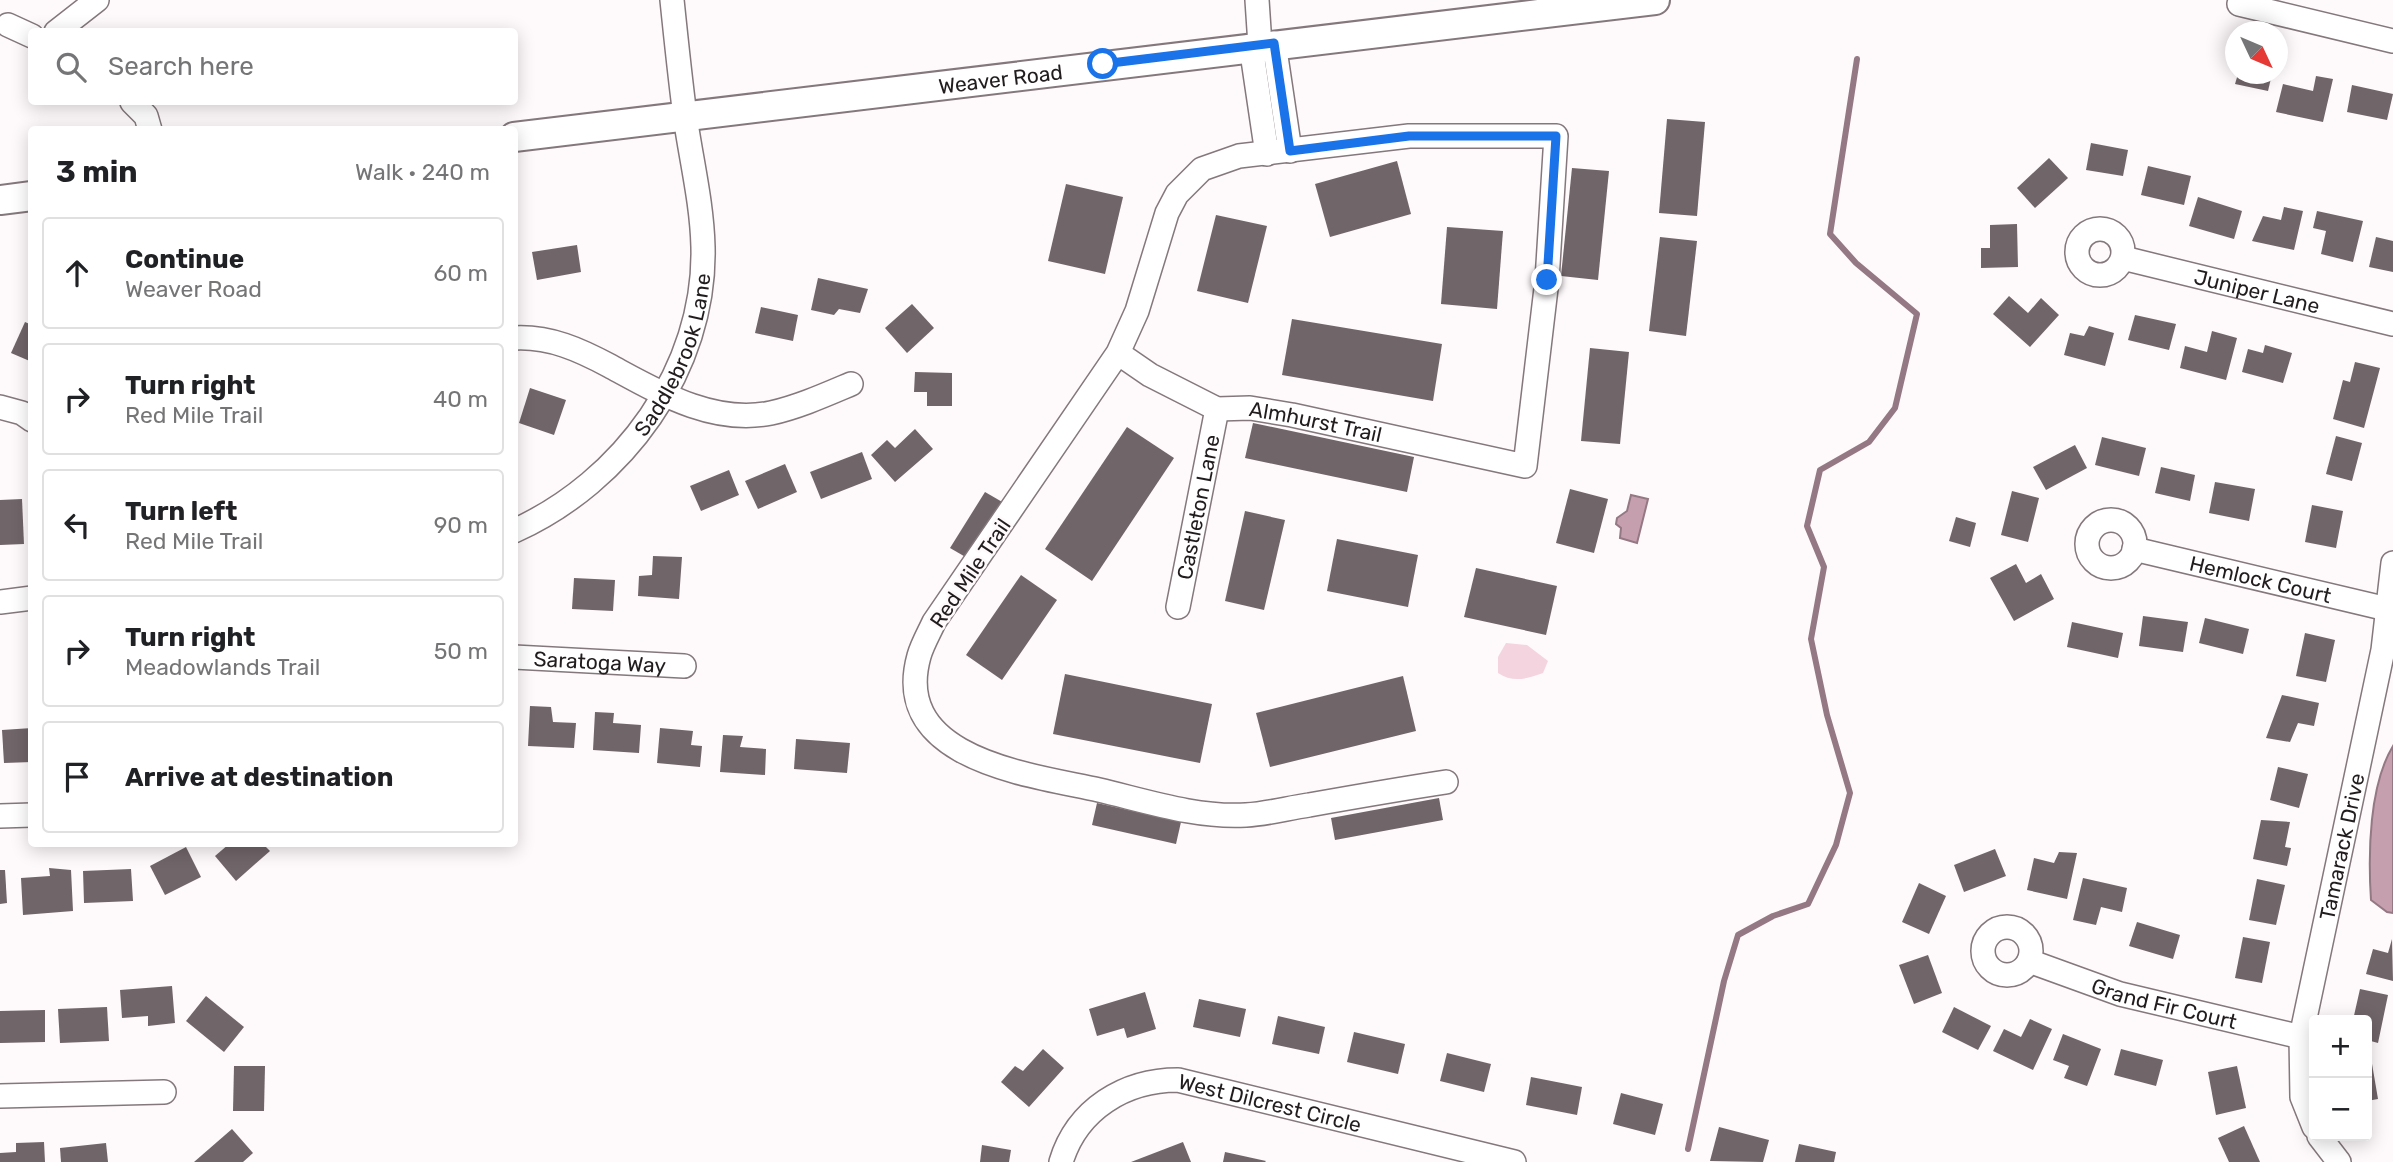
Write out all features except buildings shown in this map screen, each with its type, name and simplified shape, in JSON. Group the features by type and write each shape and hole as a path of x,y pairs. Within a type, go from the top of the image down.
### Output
{"main road":[{"name":"Weaver Road","path":"518,137 1262,45 1655,0"},
{"path":"0,200 28,196"}],"street":[{"path":"61,28 97,0"},
{"name":"Saddlebrook Lane","path":"518,529 546,514 593,481 639,435 664,395 688,341 702,276 702,221 685,116 672,0"},
{"path":"1257,0 1267,154"},
{"path":"2239,4 2393,41"},
{"path":"8,25 28,34"},
{"path":"1262,45 1290,151"},
{"path":"135,105 146,116 149,126"},
{"name":"Red Mile Trail","path":"1446,782 1247,816 1187,810 1008,770 964,755 933,728 920,701 916,670 919,655 934,622 1118,353 1137,310 1167,214 1177,194 1202,169 1223,159 1409,136 1556,136 1547,280 1525,466"},
{"name":"Juniper Lane","path":"2123,258 2393,324"},
{"path":"518,338 537,338 565,344 664,395 716,412 767,414 851,384"},
{"name":"Almhurst Trail","path":"1118,353 1150,375 1217,409 1250,408 1292,415 1525,466"},
{"path":"0,407 28,417"},
{"name":"Castleton Lane","path":"1178,607 1217,409"},
{"name":"Hemlock Court","path":"2134,549 2387,609"},
{"name":"Tamarack Drive","path":"2309,1114 2302,1097 2301,1037 2383,650 2393,564"},
{"path":"0,602 28,598"},
{"name":"Saratoga Way","path":"518,657 684,666"},
{"path":"0,816 28,815"},
{"name":"Grand Fir Court","path":"2029,961 2130,997 2301,1037"},
{"name":"West Dilcrest Circle","path":"1061,1162 1076,1129 1105,1100 1123,1090 1161,1080 1178,1080 1514,1162"},
{"path":"0,1096 164,1092"},
{"path":"2323,1141 2339,1162"}],"shaded area":[{"path":"1631,495 1648,499 1637,543 1620,538 1621,528 1616,524 1617,518 1627,511"},
{"path":"1506,643 1527,645 1548,661 1543,673 1520,679 1498,673 1498,657"},
{"path":"2393,746 2393,913 2387,912 2371,900 2370,862 2375,800 2385,762"}],"waterway":[{"path":"1688,1149 1724,981 1738,935 1773,916 1808,904 1836,845 1850,793 1827,715 1811,639 1824,567 1807,526 1820,470 1869,442 1895,408 1917,314 1856,263 1830,234 1857,59"}],"route":[{"path":"1103,64 1274,43 1290,151 1409,136 1556,136 1547,280"}]}
